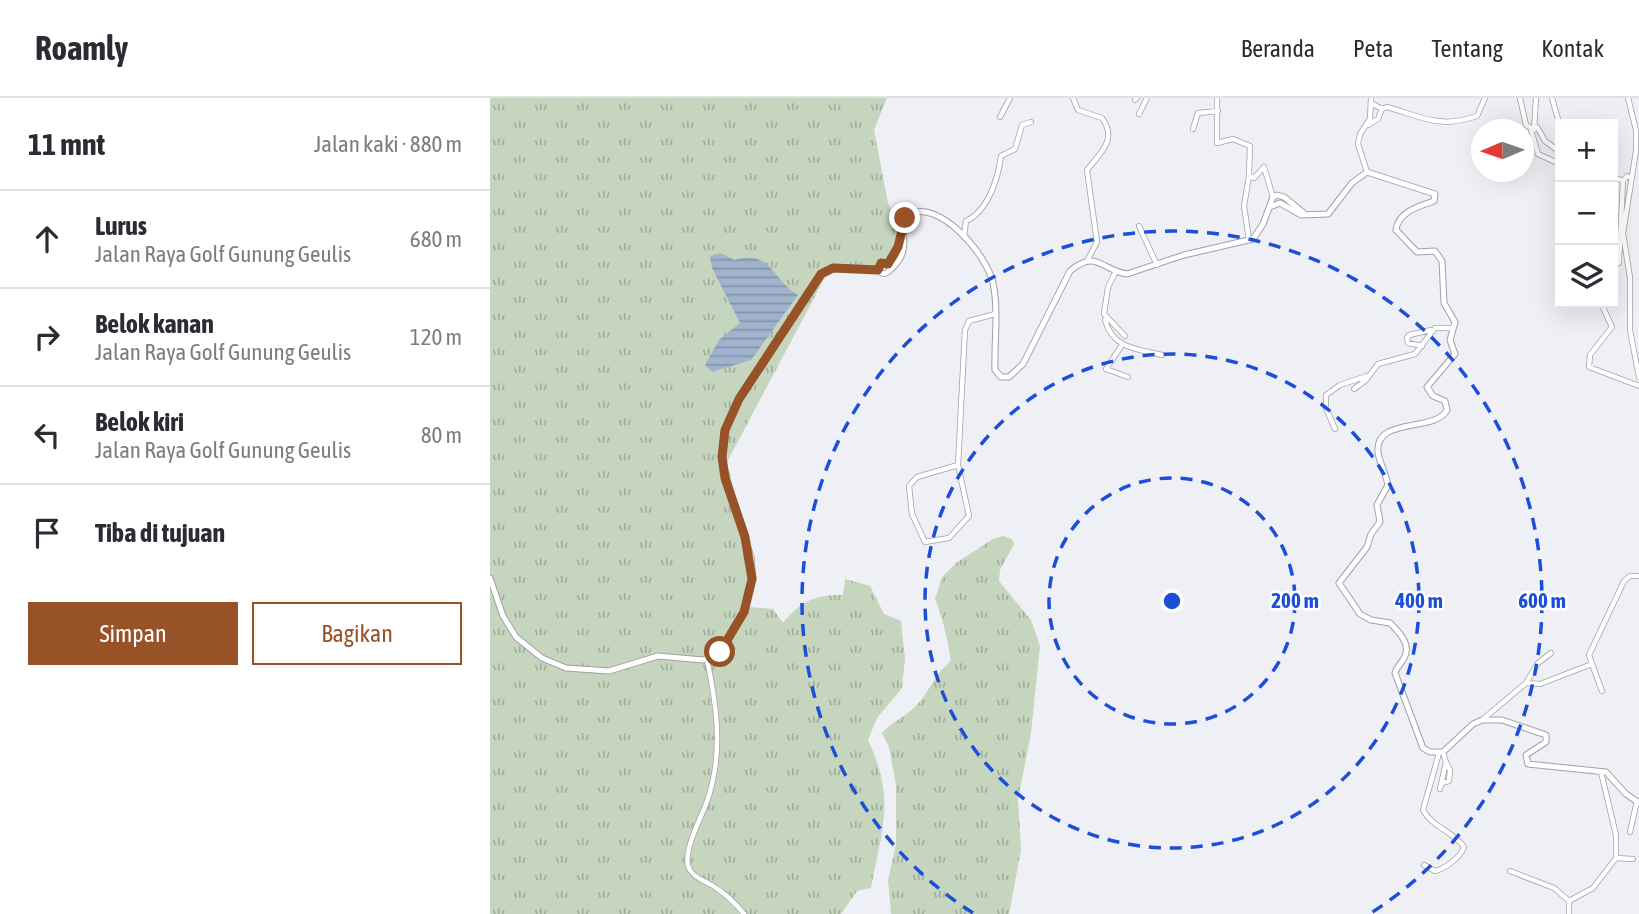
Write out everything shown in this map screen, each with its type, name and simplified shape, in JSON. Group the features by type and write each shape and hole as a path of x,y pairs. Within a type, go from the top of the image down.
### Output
{"main road":[{"path":"1270,207 1279,203 1308,216 1321,216 1334,210 1352,183 1367,172 1436,194 1433,202 1416,207 1401,218 1396,232 1417,252 1435,251 1441,258 1444,303 1455,320 1451,340 1454,357 1427,387 1429,393 1445,401 1447,411 1437,420 1394,429 1382,438 1378,451 1388,485 1377,505 1380,522 1371,534 1367,547 1339,583 1360,614 1371,620 1390,622 1404,640 1407,649 1405,658 1395,673 1418,740 1426,751 1441,753 1473,724 1482,720 1502,720 1546,735 1546,742 1526,755 1530,765 1608,773 1624,793 1638,802"},
{"path":"490,578 507,624 516,637 542,658 566,668 597,672 658,656 707,659 720,652 739,621 752,579 751,557 723,466 723,445 730,416 823,272 833,268 878,270 883,274 904,232 907,215 921,211 942,215 964,237 991,276 998,336 995,370 1001,377 1009,377 1023,364 1070,271 1087,261 1100,262 1115,271 1135,273 1184,255 1249,241 1260,230 1273,197 1284,197 1308,216"}],"street":[{"path":"1000,117 1010,98"},
{"path":"1073,98 1078,110 1102,118 1109,135 1108,146 1087,170 1097,242 1087,261"},
{"path":"1139,114 1147,98"},
{"path":"1217,98 1216,143 1233,139 1250,146 1244,206 1249,241"},
{"path":"1382,109 1387,107 1408,116 1445,121 1477,116 1485,98"},
{"path":"1520,98 1525,119"},
{"path":"1536,98 1534,128 1538,154 1555,162"},
{"path":"1552,98 1558,119"},
{"path":"1628,98 1638,130 1623,229 1630,278 1630,330 1639,377"},
{"path":"1371,100 1382,109"},
{"path":"1368,125 1371,100"},
{"path":"1367,172 1358,144 1360,134 1378,119 1382,109"},
{"path":"1193,129 1198,113 1218,111"},
{"path":"964,237 966,221 979,215 983,208 1000,170 1001,156 1016,148 1022,125 1031,122"},
{"path":"1534,128 1555,148"},
{"path":"1249,176 1254,178 1264,167 1273,197"},
{"path":"1618,263 1621,257 1619,228 1623,181 1627,176 1632,178"},
{"path":"1618,179 1623,181"},
{"path":"1139,226 1157,265"},
{"path":"1115,271 1105,298 1105,319 1110,331 1122,345 1162,355"},
{"path":"1603,308 1612,327 1590,355 1589,367 1639,386"},
{"path":"958,465 917,477 909,486 912,514 925,542 949,538 969,516 958,465 965,325 972,319 995,314"},
{"path":"1105,319 1125,336"},
{"path":"1422,345 1408,343 1407,338 1432,330 1453,328"},
{"path":"1354,389 1378,363 1415,354 1432,330"},
{"path":"1122,345 1106,369 1128,377"},
{"path":"1335,429 1325,404 1326,396 1340,385 1368,376"},
{"path":"1602,691 1589,655 1624,582 1630,576 1637,576"},
{"path":"1482,720 1526,683 1538,663 1551,653"},
{"path":"707,659 717,719 717,761 707,802 690,844 687,864 690,871 718,889 744,914"},
{"path":"1526,683 1540,684 1592,664"},
{"path":"1441,753 1446,762 1451,776 1449,781 1441,786 1446,762"},
{"path":"1424,865 1434,872 1440,870 1461,853 1464,847 1460,841 1429,819 1423,810 1441,753"},
{"path":"1444,771 1451,776"},
{"path":"1569,901 1593,888 1616,859 1616,835 1601,772"},
{"path":"1630,832 1638,802"},
{"path":"1616,859 1633,859"},
{"path":"1510,871 1554,888 1569,901 1569,914"}],"green space":[{"path":"490,98 887,98 874,130 888,203 903,242 898,257 875,267 830,268 727,462 756,578 748,607 773,609 783,623 809,601 824,596 843,595 845,579 870,586 884,614 901,621 905,659 902,688 877,718 868,740 877,761 884,797 882,830 871,888 857,891 841,914 490,914"},
{"path":"1003,536 1012,539 1014,544 1000,570 999,581 1031,620 1040,646 1031,733 1018,799 1021,850 1009,914 891,914 888,880 896,844 896,785 889,747 882,733 916,706 950,662 945,631 935,599 942,577 956,563 993,539"}],"water":[{"path":"721,253 734,260 747,258 764,262 798,295 751,360 712,372 705,365 719,340 740,323 712,268 710,256"}],"route":[{"path":"720,652 744,612 752,579 751,557 723,466 725,430 730,416 821,274 826,270 841,267 878,270 881,263 888,264 895,255 904,232 905,218"}]}
